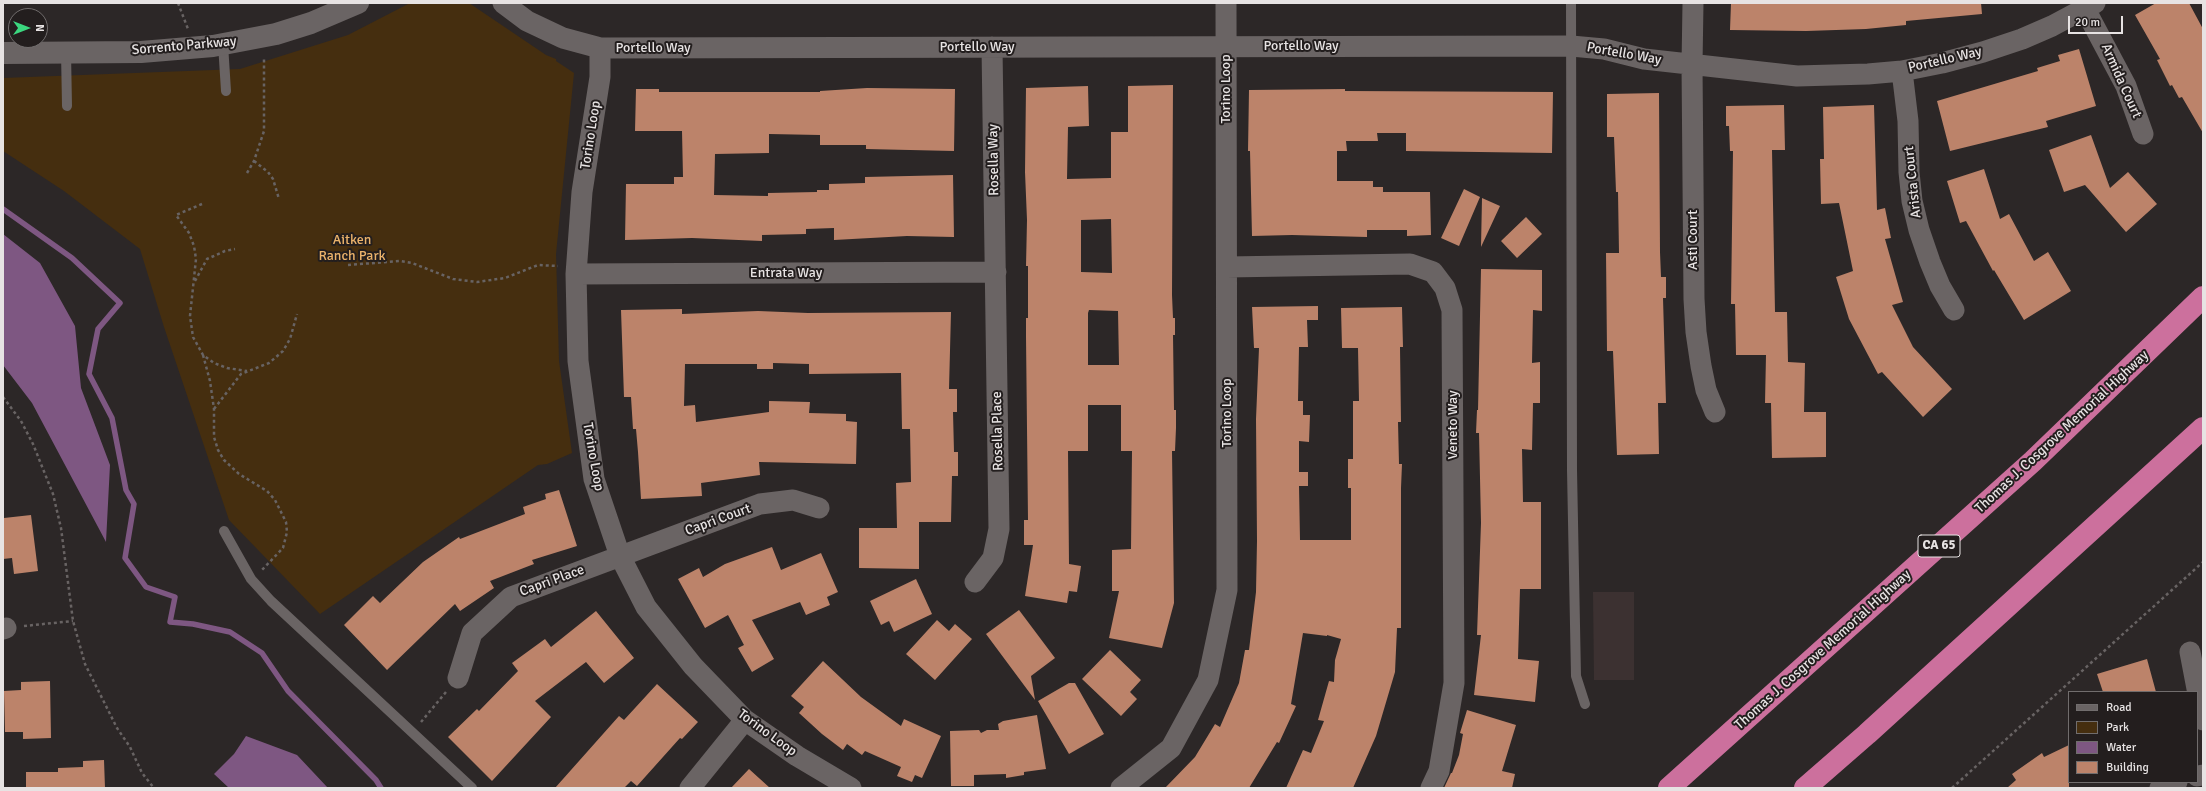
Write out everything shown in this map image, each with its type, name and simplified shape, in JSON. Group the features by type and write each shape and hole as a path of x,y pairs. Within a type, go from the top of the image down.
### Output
{"highway":[{"name":"Thomas J. Cosgrove Memorial Highway","path":"1669,788 2034,461 2203,297"},
{"path":"1805,788 1873,729 2203,428"}],"street":[{"name":"Sorrento Parkway","path":"3,53 141,52 196,48 263,37 311,23 358,3"},
{"name":"Portello Way","path":"503,3 528,21 563,38 600,48 1571,46 1604,49 1644,59 1797,76 1837,76 1902,71 1982,52 2028,36 2090,6"},
{"name":"Torino Loop","path":"1121,788 1172,748 1208,680 1227,590 1226,3"},
{"name":"Asti Court","path":"1693,3 1692,65 1695,326 1706,390 1715,412"},
{"name":"Armida Court","path":"2090,6 2126,86 2143,134"},
{"name":"Rosella Way","path":"992,47 996,272"},
{"name":"Torino Loop","path":"600,48 600,77 582,192 576,274 578,362 594,479 620,556 646,607 693,666 745,720 797,756 851,788"},
{"name":"Arista Court","path":"1902,71 1908,121 1909,172 1912,201 1919,230 1930,262 1940,286 1954,310"},
{"name":"Veneto Way","path":"1227,267 1410,264 1433,272 1445,288 1452,310 1454,683 1439,770 1431,788"},
{"name":"Entrata Way","path":"576,274 996,272"},
{"name":"Rosella Place","path":"975,582 993,558 999,529 996,272"},
{"name":"Capri Court","path":"620,556 760,504 792,500 819,508"},
{"name":"Capri Place","path":"458,678 472,632 511,596 620,556"},
{"path":"2190,652 2197,691"},
{"path":"2198,694 2203,720"},
{"path":"690,788 745,720"},
{"path":"2160,788 2174,783"}],"lane":[{"path":"1571,3 1572,470 1576,668 1579,690 1585,704"},
{"path":"223,44 226,91"},
{"path":"66,52 67,106"},
{"path":"224,531 251,579 276,606 472,788"}],"path":[{"path":"178,3 196,48"},
{"path":"247,173 254,161 264,131 263,37"},
{"path":"254,161 268,172 273,179 279,200"},
{"path":"202,204 176,215 189,233 194,246 194,284 190,316 191,327 193,337 203,355 210,381 214,409 214,437 218,450 224,460 238,474 267,491 279,507 286,522 287,532 283,548 267,567 251,579"},
{"path":"194,284 207,260 225,251 236,249"},
{"path":"348,265 400,261 412,263 453,279 477,282 505,278 538,265 557,266 576,274"},
{"path":"214,409 241,374 269,363 283,351 290,339 297,314"},
{"path":"203,355 214,363 228,368 247,371"},
{"path":"3,397 21,421 33,444 53,494 61,528 73,622 85,664 100,696 130,747 142,773 154,788"},
{"path":"1952,788 2203,562"},
{"path":"4,628 73,622"},
{"path":"412,731 458,678"}],"shaded area":[{"path":"1593,592 1634,592 1634,680 1594,680"}],"green space":[{"name":"Aitken Ranch Park","path":"410,3 469,3 546,55 556,59 556,61 574,73 556,254 559,361 572,453 547,464 538,465 320,614 229,520 164,327 140,249 64,191 3,151 3,78 240,69 348,35"}],"water":[{"path":"3,234 40,263 75,326 81,388 110,465 106,542 32,403 3,365"},
{"path":"246,736 297,755 328,788 229,788 214,774 234,754"}],"building":[{"path":"1731,3 1981,3 1982,14 1906,21 1906,25 1866,29 1806,31 1730,30"},
{"path":"2156,3 2189,3 2203,29 2203,133 2182,97 2179,98 2172,85 2170,86 2157,60 2160,59 2135,15"},
{"path":"2079,49 2096,106 2046,121 2048,127 1950,151 1937,101 2038,71 2037,68 2060,61 2058,55"},
{"path":"1173,85 1172,295 1173,318 1175,318 1175,335 1173,335 1174,410 1176,410 1175,451 1172,451 1174,603 1162,648 1109,638 1119,591 1112,591 1112,550 1131,549 1132,451 1121,451 1121,405 1088,405 1088,451 1068,451 1069,564 1081,566 1077,592 1069,591 1067,603 1025,596 1033,545 1024,545 1024,520 1028,520 1026,318 1028,318 1028,266 1026,266 1027,220 1025,172 1026,88 1088,86 1089,126 1068,127 1067,179 1111,178 1111,132 1128,132 1128,86","holes":["1111,219 1112,273 1081,272 1081,220","1089,310 1118,311 1119,365 1088,365"]},
{"path":"867,88 955,89 954,151 866,149 866,145 820,145 820,135 769,134 769,153 715,154 714,195 768,196 768,193 817,192 817,190 829,190 829,184 865,183 865,177 953,175 954,237 907,236 834,240 834,228 806,229 806,234 762,235 762,241 692,238 625,240 626,184 674,184 674,177 683,177 682,131 635,131 636,89 659,89 659,92 820,92"},
{"path":"1345,89 1345,91 1553,92 1552,153 1406,151 1406,133 1377,133 1378,141 1346,141 1347,151 1337,151 1337,181 1373,181 1373,187 1383,187 1383,192 1430,192 1431,235 1407,236 1407,230 1367,230 1367,237 1292,235 1252,236 1250,151 1248,151 1249,90"},
{"path":"1659,93 1660,252 1661,277 1666,277 1666,298 1663,298 1666,403 1658,403 1659,454 1617,455 1613,351 1607,351 1606,253 1619,253 1618,192 1616,192 1614,137 1607,137 1607,94"},
{"path":"1784,105 1785,150 1772,150 1775,312 1787,312 1788,362 1805,363 1804,412 1826,412 1826,457 1772,458 1771,403 1765,403 1766,355 1736,355 1735,304 1731,304 1733,151 1730,151 1729,126 1726,126 1726,106"},
{"path":"1874,105 1877,210 1885,208 1891,238 1885,239 1903,302 1892,305 1913,347 1952,389 1923,417 1882,372 1878,374 1849,319 1836,277 1853,271 1839,203 1821,204 1820,159 1824,159 1823,107"},
{"path":"2091,135 2110,188 2128,172 2157,204 2126,232 2085,185 2064,192 2049,150"},
{"path":"1984,169 2000,219 2009,214 2034,261 2048,252 2071,291 2024,320 1994,270 1993,271 1966,221 1960,223 1947,181"},
{"path":"1464,189 1480,197 1459,246 1441,238"},
{"path":"1482,198 1500,206 1481,247"},
{"path":"1526,217 1542,234 1517,258 1501,241"},
{"path":"1481,269 1542,270 1542,311 1533,310 1532,363 1540,362 1540,403 1533,403 1532,450 1522,449 1523,502 1541,502 1541,589 1520,589 1518,659 1539,661 1535,702 1474,695 1481,635 1477,635 1481,523 1479,433 1476,433 1478,410"},
{"path":"1318,306 1318,320 1307,320 1308,347 1299,347 1298,401 1303,401 1303,415 1310,415 1309,442 1299,441 1299,472 1308,472 1308,486 1299,486 1300,540 1351,540 1351,488 1348,488 1348,459 1353,459 1353,401 1359,401 1358,348 1342,348 1341,308 1402,307 1403,347 1400,347 1401,422 1398,422 1399,464 1402,464 1401,628 1397,628 1395,672 1376,736 1353,788 1286,788 1303,750 1311,753 1324,721 1318,720 1329,681 1334,682 1335,660 1341,639 1327,635 1303,633 1291,704 1296,706 1279,743 1277,742 1249,788 1165,788 1195,757 1215,724 1220,727 1239,683 1245,650 1249,650 1256,592 1256,419 1259,348 1254,348 1252,307"},
{"path":"682,309 682,314 758,311 808,313 951,312 949,389 957,389 957,412 953,412 954,452 958,452 958,476 952,476 951,522 919,522 919,569 859,568 859,528 897,528 896,483 911,482 910,429 902,429 901,373 809,374 809,364 773,363 773,369 757,369 757,364 685,364 684,406 695,405 696,422 769,412 769,401 810,402 809,413 846,414 846,421 857,422 856,464 759,462 760,475 701,483 702,496 641,499 636,429 633,429 631,397 624,397 621,310"},
{"path":"559,490 577,546 532,560 534,564 490,581 494,588 460,611 455,604 387,670 344,625 373,596 380,603 423,562 459,537 460,539 525,514 523,507 546,499 545,494"},
{"path":"31,515 38,571 14,574 12,558 3,559 4,518"},
{"path":"772,547 781,570 821,553 838,592 827,597 830,605 806,615 800,602 752,620 774,659 752,672 738,648 744,645 728,615 705,628 678,579 699,568 703,577 725,564"},
{"path":"916,579 932,614 894,632 889,621 881,625 870,601"},
{"path":"1019,610 1055,658 1031,676 1035,700 986,634"},
{"path":"596,611 634,658 604,683 586,662 535,701 551,717 492,781 448,737 477,709 479,711 518,671 512,663 545,639 551,647"},
{"path":"937,620 949,631 955,624 972,639 935,680 906,654"},
{"path":"1110,650 1141,680 1130,692 1137,699 1121,716 1082,679"},
{"path":"2147,659 2156,691 2103,691 2097,674"},
{"path":"823,661 861,697 901,726 904,719 941,736 922,778 915,775 912,782 897,776 901,767 865,751 862,755 847,744 843,750 822,734 799,713 804,707 791,696"},
{"path":"50,681 51,738 23,739 23,732 5,732 4,691 21,690 21,682"},
{"path":"1069,683 1075,683 1104,734 1069,754 1038,701"},
{"path":"657,684 698,722 682,739 680,738 637,786 631,781 624,788 555,788 619,716 624,720"},
{"path":"1467,710 1516,725 1502,771 1515,774 1512,788 1444,788 1459,755 1463,734 1460,733"},
{"path":"1037,715 1046,769 1024,772 1024,775 1006,778 1006,774 974,775 974,786 951,786 950,731 979,730 981,733 987,730 999,730 998,724 1003,721"},
{"path":"2068,745 2069,788 2007,788 2016,780 2012,774 2042,753 2044,757"},
{"path":"104,760 105,788 26,788 26,772 58,772 58,768 83,767 83,761"},
{"path":"749,769 770,788 731,788"}],"waterway":[{"path":"3,209 72,258 120,303 98,329 89,374 112,418 126,490 134,504 125,558 146,587 175,597 170,622 193,624 230,632 262,653 288,691 376,780 381,788"}]}
